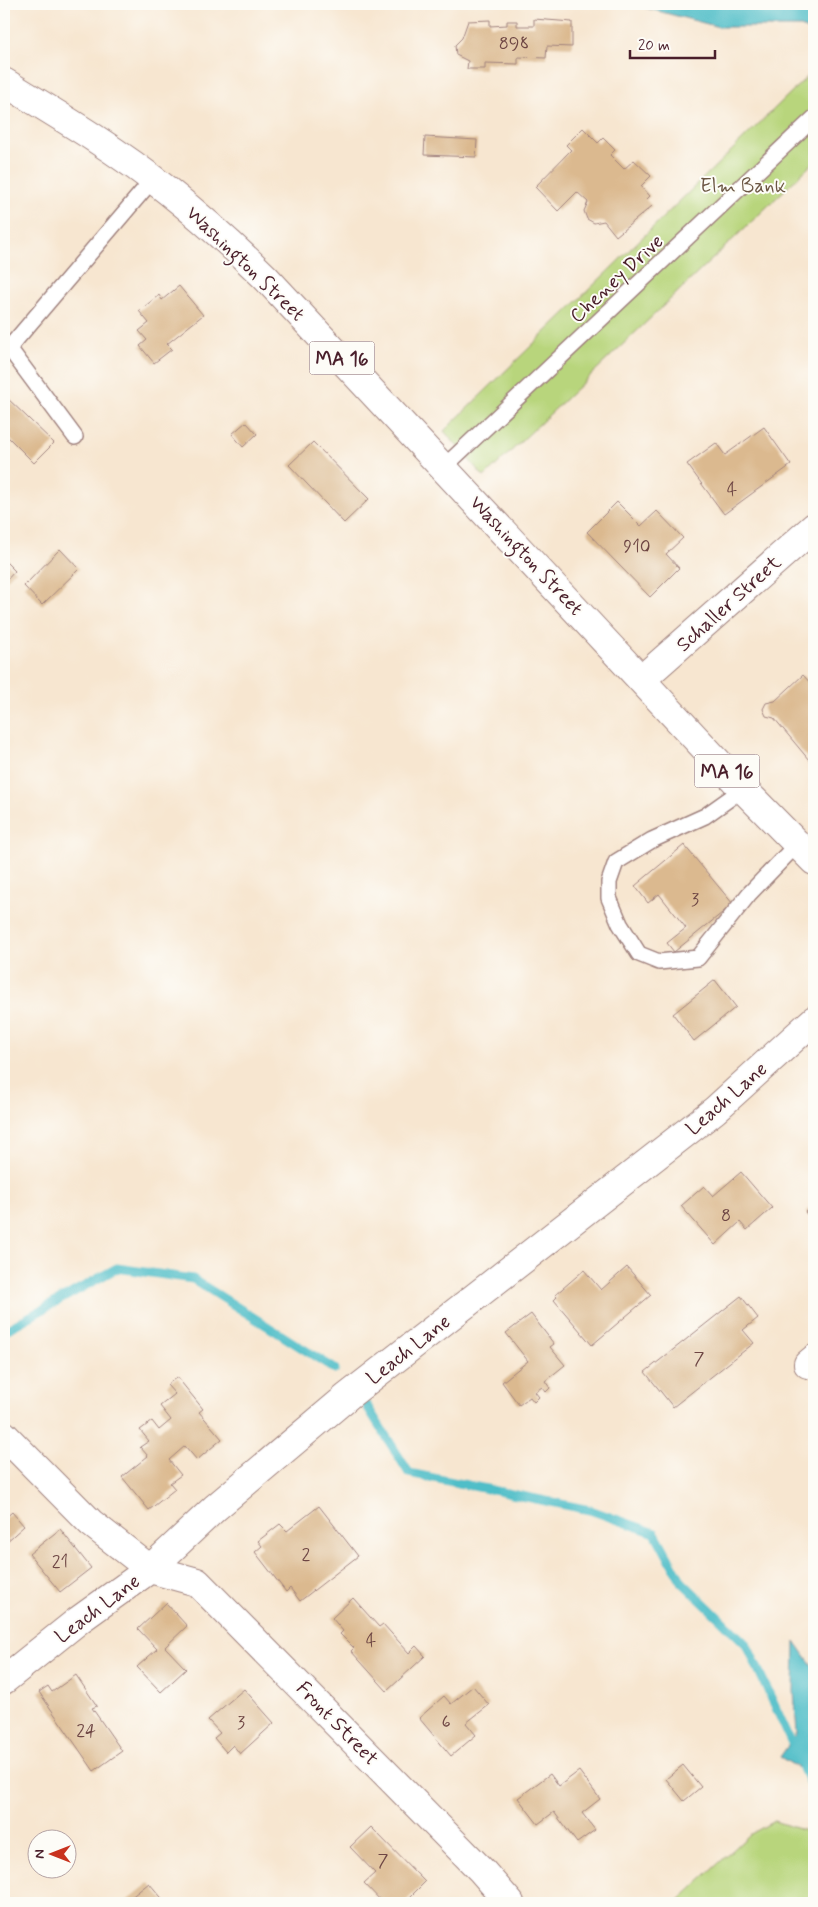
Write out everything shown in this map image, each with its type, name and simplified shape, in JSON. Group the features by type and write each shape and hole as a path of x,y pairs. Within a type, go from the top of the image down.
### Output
{"street":[{"name":"Washington Street","path":"4,82 68,121 153,179 218,233 265,277 642,679"},
{"name":"Schaller Street","path":"642,679 814,527"},
{"name":"MA 16","path":"642,679 743,789 806,853"},
{"name":"Leach Lane","path":"4,1680 79,1620 150,1569 215,1508 348,1396 715,1110 814,1020"},
{"path":"4,1435 91,1523 150,1569"},
{"name":"Front Street","path":"150,1569 197,1582 372,1758 482,1871 510,1903"}],"lane":[{"name":"Cheney Drive","path":"444,467 814,118"},
{"path":"75,437 8,348 153,179"},
{"path":"743,789 705,816 652,840 616,862 609,882 609,898 620,924 639,954 659,962 698,958 749,894 806,853"}],"green space":[{"name":"Elm Bank","path":"814,70 814,162 484,477 444,431"},
{"path":"774,1821 808,1832 814,1841 814,1903 676,1903 749,1835"}],"water":[{"path":"631,4 814,4 814,33 801,27 719,27"},
{"path":"795,1641 814,1668 814,1786 800,1769 780,1757 797,1733 794,1691"}],"building":[{"path":"534,19 572,22 572,47 547,46 546,58 518,57 518,64 485,63 485,69 467,69 468,61 456,55 455,45 462,38 468,21 490,20 490,26 507,25 507,21 517,21 517,26 534,26"},
{"path":"583,128 598,143 603,138 615,150 610,155 624,169 634,160 651,176 641,186 650,196 646,200 652,206 616,236 604,221 594,223 587,219 584,211 588,202 577,192 558,211 535,187 571,150 566,145"},
{"path":"425,137 477,140 476,157 424,155"},
{"path":"179,286 203,315 167,344 172,349 154,363 140,346 147,340 139,331 149,323 139,311 159,295 162,300"},
{"path":"4,395 54,443 34,463 4,433"},
{"path":"246,422 257,434 243,447 232,434"},
{"path":"764,427 791,465 724,514 687,464 716,443 725,455"},
{"path":"313,442 369,499 344,523 289,465"},
{"path":"617,502 641,526 657,511 683,538 666,554 679,568 650,597 587,532"},
{"path":"60,549 79,569 42,605 24,586"},
{"path":"4,560 15,571 4,583"},
{"path":"803,675 814,687 814,766 774,718 766,716 763,709 766,703 775,701"},
{"path":"684,845 733,904 674,952 667,943 686,928 659,894 648,903 635,886"},
{"path":"715,980 736,1007 694,1041 673,1014"},
{"path":"741,1172 772,1208 747,1230 740,1222 715,1245 681,1206 704,1186 713,1196"},
{"path":"814,1203 814,1222 805,1212"},
{"path":"627,1267 651,1295 592,1345 554,1300 557,1297 555,1295 584,1270 601,1290"},
{"path":"741,1296 758,1318 743,1330 754,1343 673,1407 645,1372"},
{"path":"531,1314 554,1344 550,1347 565,1365 545,1381 550,1388 546,1392 542,1387 535,1392 539,1397 534,1402 530,1397 519,1405 502,1382 528,1361 506,1333"},
{"path":"177,1377 203,1409 199,1412 222,1439 197,1460 185,1446 169,1460 181,1475 170,1483 175,1489 149,1510 122,1477 148,1456 140,1447 149,1441 140,1430 152,1421 159,1430 171,1420 160,1406 175,1394 167,1385"},
{"path":"319,1506 358,1556 300,1601 290,1588 286,1592 255,1552 262,1546 258,1541 280,1524 287,1531"},
{"path":"12,1512 24,1526 4,1544 4,1519"},
{"path":"60,1529 91,1568 60,1592 29,1554"},
{"path":"353,1598 379,1627 383,1624 409,1653 416,1646 425,1656 387,1691 351,1651 354,1648 340,1634 343,1631 332,1618"},
{"path":"166,1603 187,1626 165,1647 186,1669 161,1692 137,1667 157,1649 138,1629"},
{"path":"76,1675 97,1706 92,1708 122,1751 94,1771 39,1692 48,1686 52,1692"},
{"path":"473,1686 489,1705 466,1723 476,1735 451,1756 419,1718 444,1696 451,1704"},
{"path":"244,1689 274,1723 240,1754 233,1745 226,1752 214,1738 220,1733 208,1720"},
{"path":"683,1765 701,1787 684,1801 666,1779"},
{"path":"579,1771 600,1799 582,1813 595,1830 577,1843 554,1812 538,1824 518,1798 550,1774 559,1786"},
{"path":"371,1827 425,1882 404,1903 383,1903 364,1883 375,1873 350,1847"},
{"path":"149,1883 166,1903 124,1903"}],"waterway":[{"path":"4,1331 117,1268 193,1279 335,1369"},
{"path":"367,1406 409,1473 590,1510 655,1533 682,1582 747,1645 796,1752"},
{"path":"802,1766 814,1793"}]}
